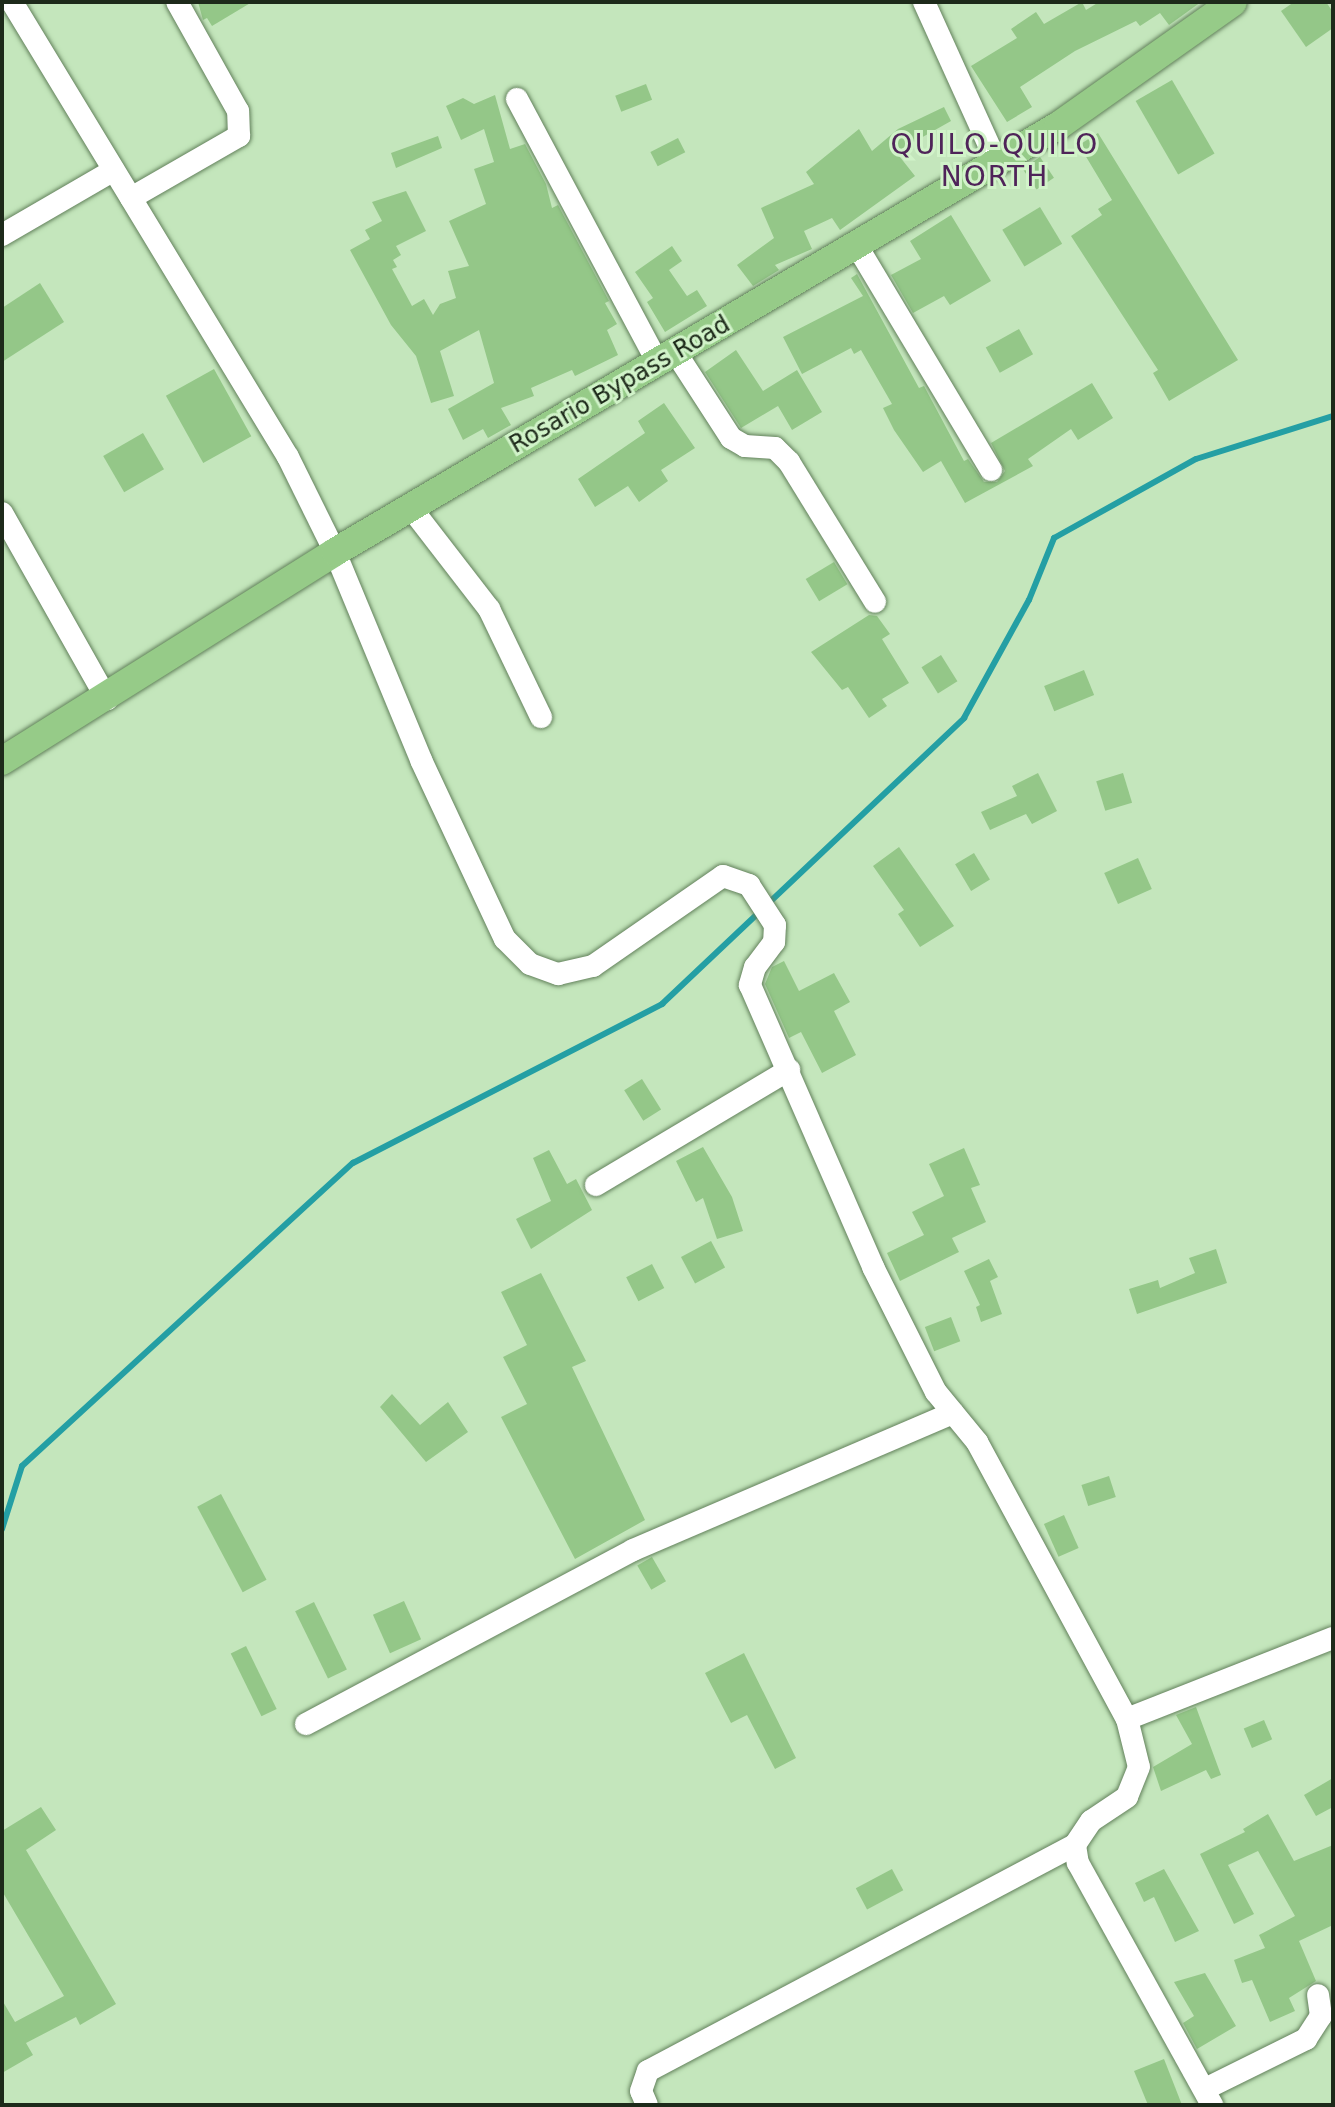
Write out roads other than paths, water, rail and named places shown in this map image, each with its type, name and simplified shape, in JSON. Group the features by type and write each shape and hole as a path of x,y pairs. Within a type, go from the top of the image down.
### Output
{"main road":[{"name":"Rosario Bypass Road","path":"2,761 107,699 335,552 1058,126 1233,2"}],"street":[{"path":"12,2 288,457 335,552 421,760 505,939 530,964 558,974 593,966 723,876 749,885 775,925 774,942 755,967 750,985 873,1267 936,1392 977,1442 1127,1719 1139,1767 1127,1797 1091,1821 1075,1845 648,2071 641,2091 647,2105"},
{"path":"131,198 239,136 242,125 177,2"},
{"path":"924,2 997,163"},
{"path":"517,99 667,358 731,438 745,446 775,448 789,462 875,602"},
{"path":"2,235 114,170"},
{"path":"857,246 991,470"},
{"path":"411,508 489,609 541,717"},
{"path":"2,513 107,699"},
{"path":"596,1185 789,1070"},
{"path":"306,1724 633,1550 953,1413"},
{"path":"1127,1719 1333,1638"},
{"path":"1075,1845 1078,1863 1209,2097 1306,2039 1321,2016 1318,1995"}],"waterway":[{"path":"2,1529 22,1466 353,1163 662,1004 964,718 1029,600 1054,538 1196,459 1333,416"}],"district":[{"name":"QUILO-QUILO NORTH","path":"995,161"}]}
